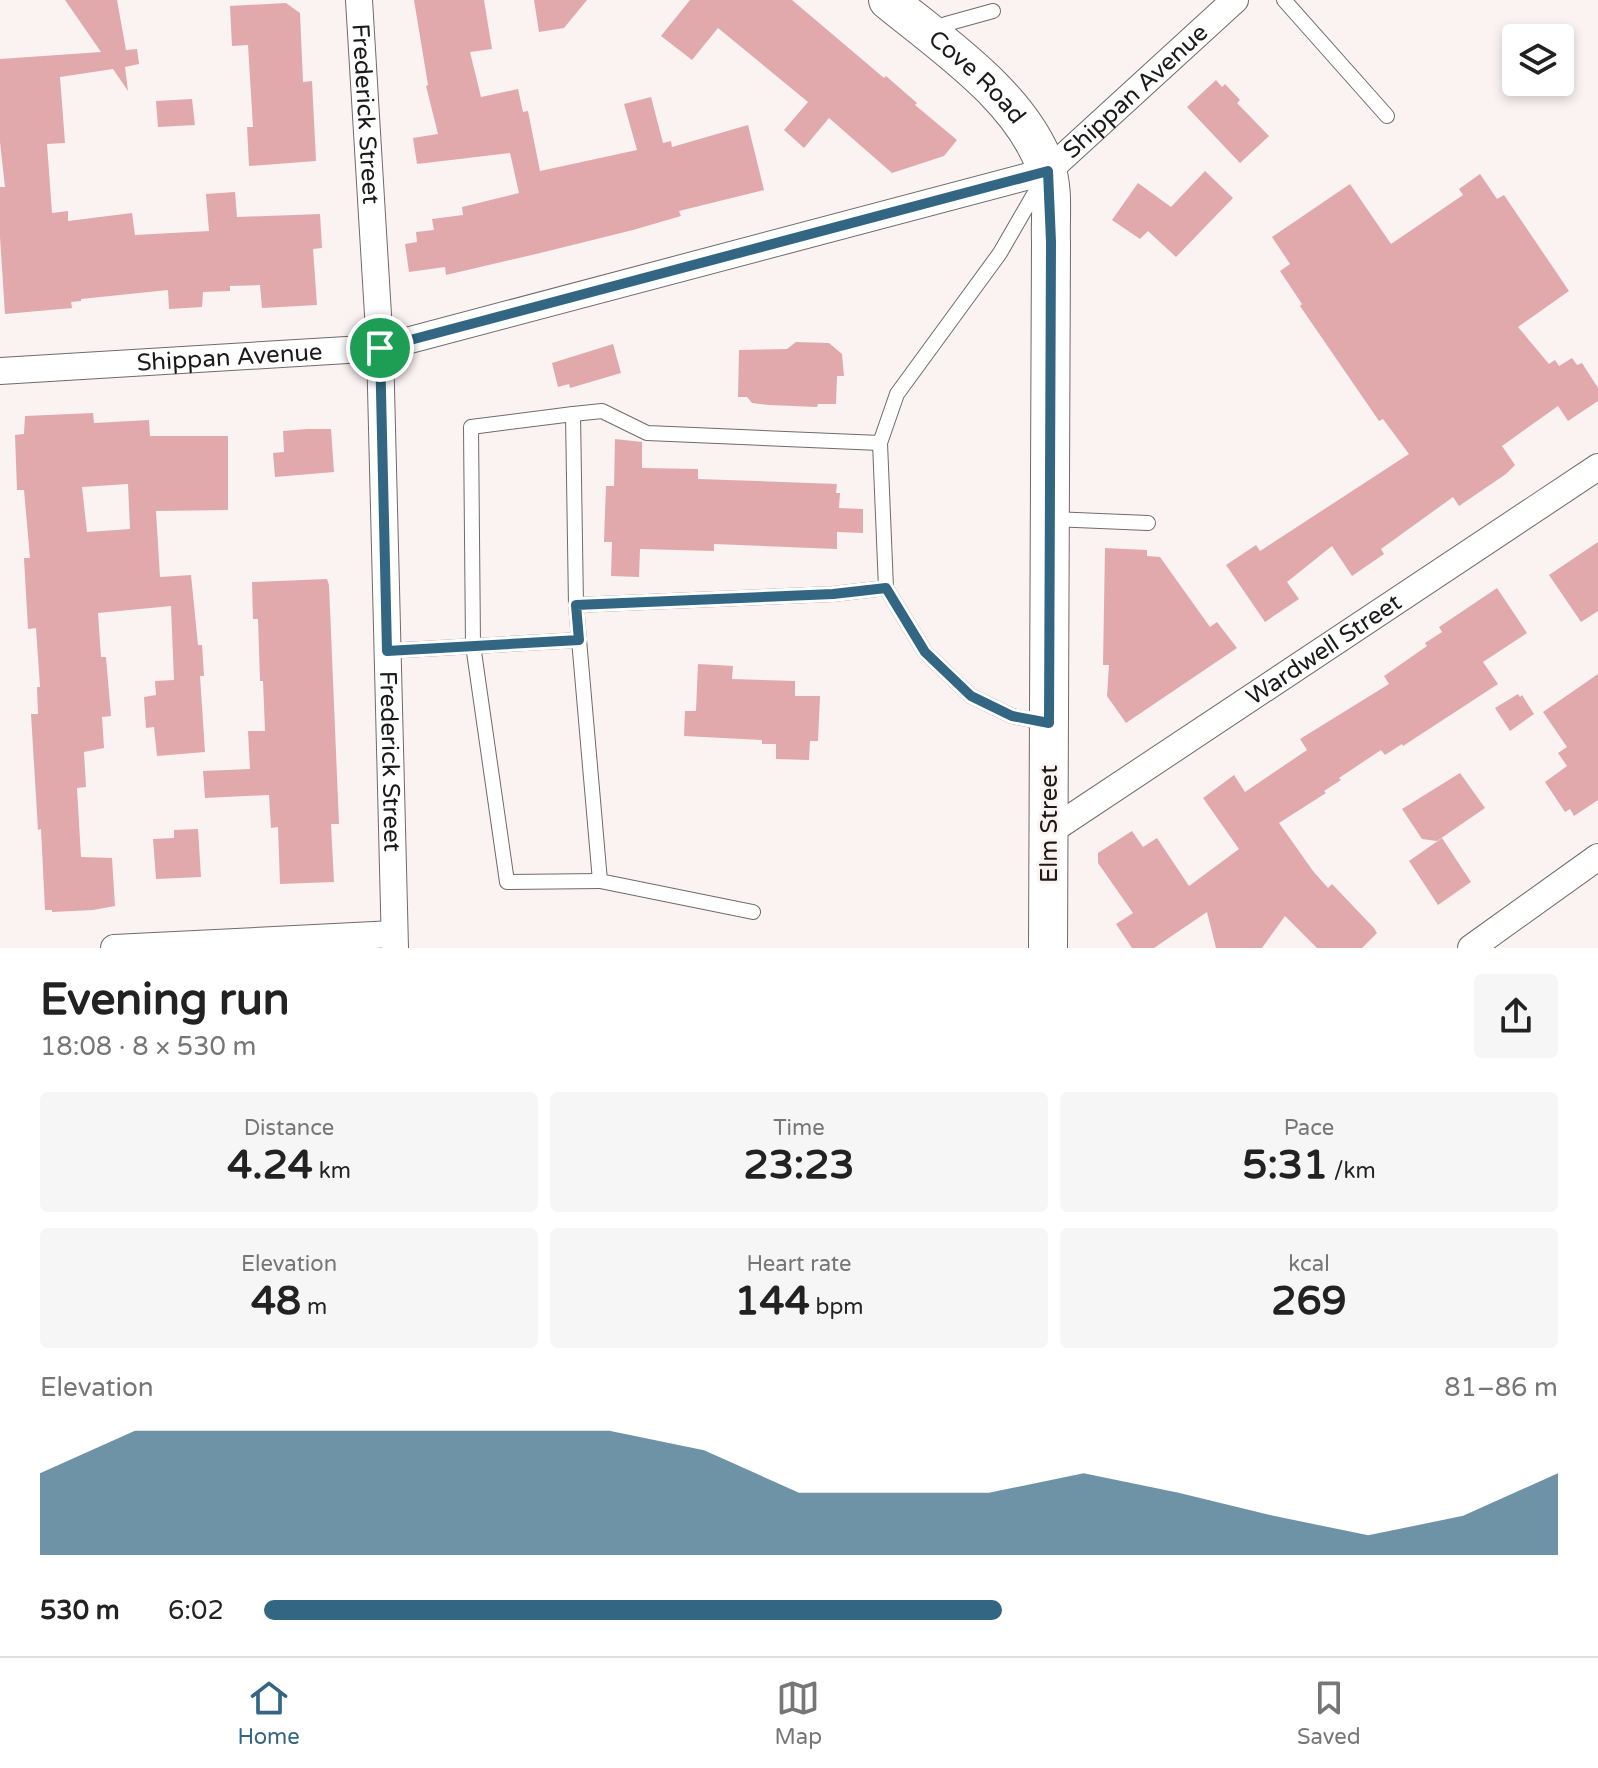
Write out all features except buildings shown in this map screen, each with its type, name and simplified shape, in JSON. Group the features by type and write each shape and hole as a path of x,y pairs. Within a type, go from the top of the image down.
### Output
{"main road":[{"name":"Cove Road","path":"888,0 983,79 1030,130 1048,171"},
{"name":"Elm Street","path":"1048,171 1051,242 1048,948"}],"street":[{"name":"Frederick Street","path":"359,0 380,348 395,941"},
{"name":"Shippan Avenue","path":"0,371 380,348 1048,171 1235,0"},
{"name":"Wardwell Street","path":"1049,832 1598,467"},
{"path":"1471,948 1598,857"},
{"path":"114,948 395,941"}],"lane":[{"path":"1284,0 1387,116"},
{"path":"928,33 946,24 993,11"},
{"path":"1048,171 1000,253 897,394 880,443 886,588 925,652 971,696 1012,716 1049,723"},
{"path":"753,912 600,881 507,882 473,645 471,427 602,411 647,433 880,443"},
{"path":"573,414 576,605 600,881"},
{"path":"1050,519 1148,523"},
{"path":"576,605 833,594 886,588"},
{"path":"387,651 579,640"}],"route":[{"path":"1048,171 1051,242 1049,723 1012,716 971,696 925,652 886,588 833,594 576,605 579,640 387,651 380,348 1048,171"}]}
